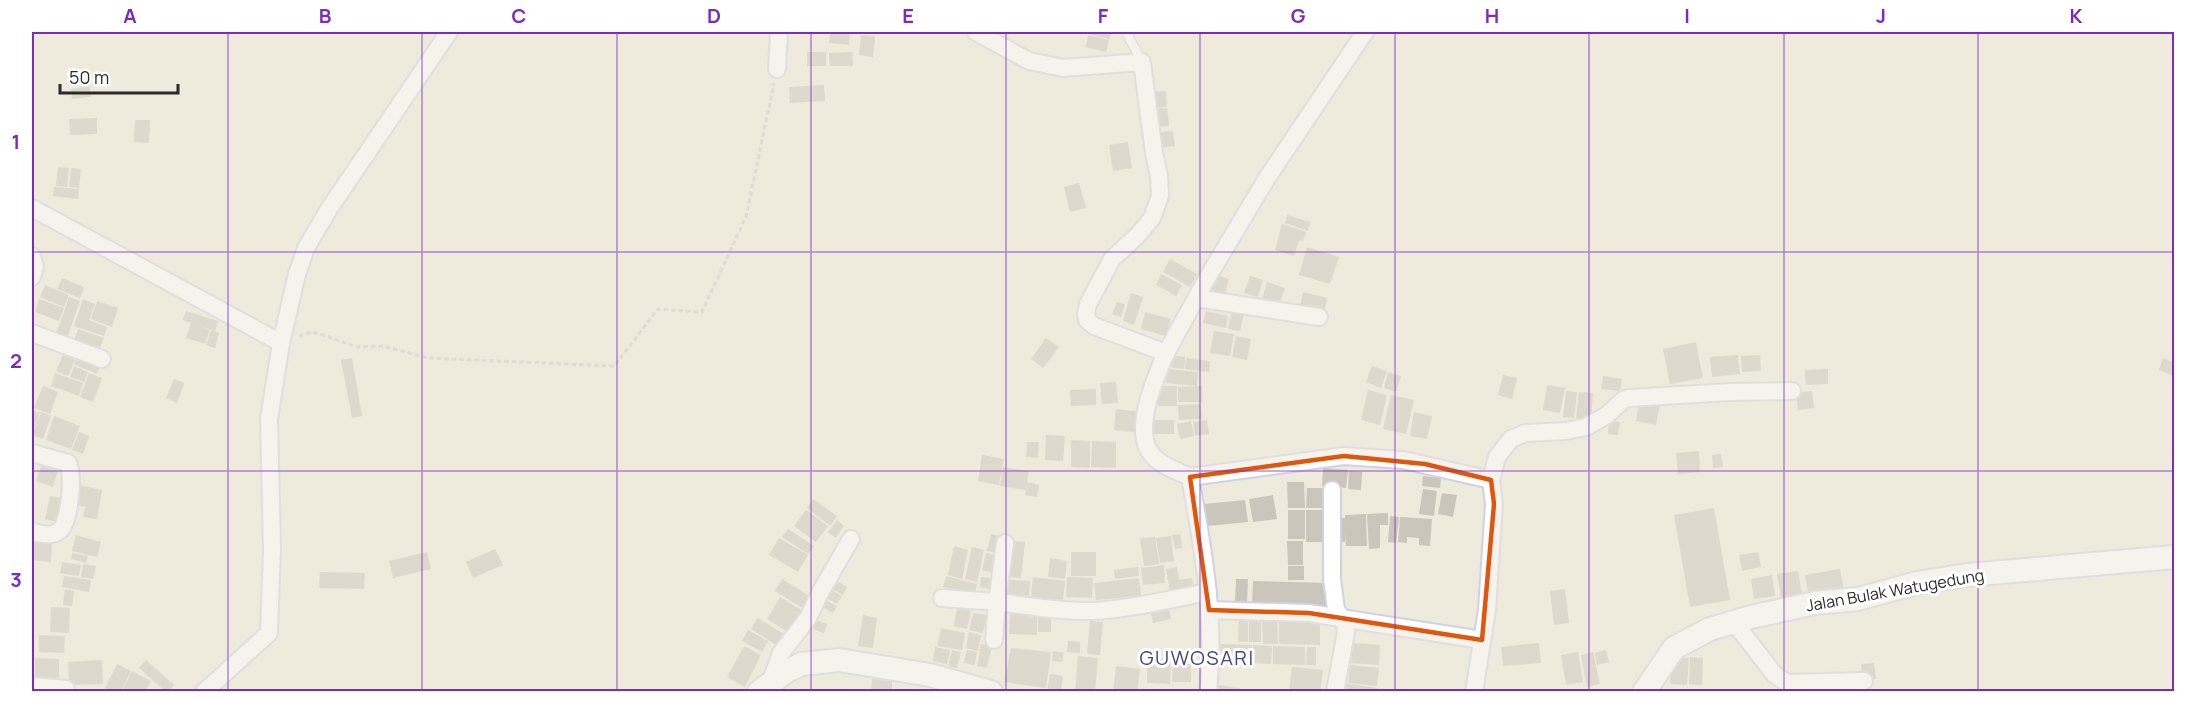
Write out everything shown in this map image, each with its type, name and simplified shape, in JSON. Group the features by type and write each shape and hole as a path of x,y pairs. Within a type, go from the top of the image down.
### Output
{"street":[{"path":"204,692 269,633 272,549 269,419 289,304 306,248 329,209 449,32"},
{"path":"777,69 779,32"},
{"path":"976,32 1029,61 1063,68 1142,62 1160,196 1152,218 1137,236 1112,259 1088,304 1086,314 1087,320 1094,326 1166,353"},
{"path":"1365,32 1267,178 1166,353 1145,414 1145,442 1152,455 1161,464 1190,477 1344,456 1403,460 1491,480"},
{"path":"32,208 281,346"},
{"path":"32,256 35,267 32,277"},
{"path":"1196,298 1320,317"},
{"path":"32,333 102,359"},
{"path":"1474,692 1487,610 1494,504 1491,480 1497,457 1511,439 1526,433 1566,431 1586,427 1607,415 1626,398 1729,392 1792,392"},
{"path":"32,453 68,463 71,476 67,515 62,527 50,534 32,531"},
{"path":"1190,477 1208,592 1210,658 1208,692"},
{"path":"1332,490 1332,579 1336,610 1344,620 1346,632 1335,692"},
{"path":"765,686 782,653 808,618 820,591 851,539"},
{"path":"994,640 1005,543"},
{"name":"Jalan Bulak Watugedung","path":"1644,692 1674,648 1710,629 1733,621 1815,603 1858,598 1917,583 1967,575 2175,557"},
{"path":"942,598 1093,611 1131,607 1208,592"},
{"path":"1209,610 1309,613 1482,640"},
{"path":"1733,621 1775,675 1787,683 1864,681"},
{"path":"765,686 802,664 839,660 920,673 991,692"},
{"path":"32,686 66,689"}],"lane":[{"path":"1126,32 1142,62"}],"path":[{"path":"281,346 312,332 356,347 383,346 428,358 614,366 658,309 702,312 746,217 777,69"}],"highlighted area":[{"path":"1344,456 1425,464 1491,480 1494,504 1482,640 1309,613 1209,610 1190,477"}],"building":[{"path":"830,32 850,32 849,45 829,43"},
{"path":"1089,32 1111,32 1109,39 1088,34"},
{"path":"861,35 875,36 873,57 859,55"},
{"path":"1088,35 1109,40 1106,52 1086,47"},
{"path":"807,52 826,52 826,66 807,66"},
{"path":"852,52 853,66 830,66 829,53"},
{"path":"824,85 825,101 790,103 789,87"},
{"path":"90,86 91,97 72,99 71,89"},
{"path":"1166,91 1167,107 1154,108 1153,92"},
{"path":"1167,108 1169,126 1156,127 1155,109"},
{"path":"97,118 97,134 70,135 69,119"},
{"path":"135,120 150,120 149,143 134,142"},
{"path":"1173,131 1175,146 1157,148 1155,133"},
{"path":"1128,142 1132,168 1113,171 1109,145"},
{"path":"58,167 69,168 67,187 56,186"},
{"path":"71,168 81,169 79,188 69,187"},
{"path":"1079,183 1086,208 1070,212 1064,187"},
{"path":"54,187 79,189 78,199 53,196"},
{"path":"1287,215 1310,222 1308,231 1285,223"},
{"path":"1282,224 1306,232 1303,241 1299,240 1294,256 1275,250"},
{"path":"1307,247 1339,257 1330,284 1299,275"},
{"path":"1170,259 1197,274 1190,287 1163,272"},
{"path":"1211,273 1229,279 1224,296 1206,290"},
{"path":"1161,274 1182,285 1176,296 1156,285"},
{"path":"1250,276 1263,280 1258,297 1244,293"},
{"path":"62,278 84,287 80,298 57,289"},
{"path":"1267,282 1285,288 1279,305 1262,300"},
{"path":"45,285 69,295 64,307 40,297"},
{"path":"1303,292 1327,298 1324,313 1300,307"},
{"path":"1131,293 1143,297 1134,325 1123,321"},
{"path":"69,297 80,301 66,341 55,337"},
{"path":"39,299 64,308 59,321 35,312"},
{"path":"83,299 95,304 89,320 107,327 104,336 74,326"},
{"path":"97,301 118,308 112,327 91,319"},
{"path":"1117,302 1125,304 1121,317 1112,314"},
{"path":"186,311 218,321 215,331 198,325 210,330 205,344 186,338 191,323 183,320"},
{"path":"1206,311 1228,316 1226,328 1203,323"},
{"path":"1232,311 1244,313 1240,331 1228,329"},
{"path":"1145,312 1171,319 1166,336 1141,329"},
{"path":"78,329 104,338 98,353 73,344"},
{"path":"211,330 219,333 215,348 206,345"},
{"path":"1214,331 1234,334 1230,356 1210,353"},
{"path":"1236,336 1251,339 1247,360 1232,357"},
{"path":"1046,338 1059,347 1043,368 1031,359"},
{"path":"1696,342 1703,378 1670,384 1663,349"},
{"path":"79,353 101,363 97,374 74,364"},
{"path":"63,355 75,360 68,376 56,371"},
{"path":"1169,355 1185,357 1184,369 1168,367"},
{"path":"1738,355 1740,374 1712,377 1710,357"},
{"path":"1760,355 1761,371 1742,372 1741,356"},
{"path":"352,358 362,416 352,418 341,360"},
{"path":"1186,358 1210,361 1209,372 1185,369"},
{"path":"2163,358 2174,363 2174,376 2159,370"},
{"path":"74,366 88,372 84,382 70,377"},
{"path":"1372,366 1387,371 1381,388 1366,382"},
{"path":"1167,369 1198,372 1197,386 1166,383"},
{"path":"1828,369 1828,384 1806,385 1805,370"},
{"path":"1388,372 1401,376 1396,392 1384,388"},
{"path":"55,373 83,383 79,396 51,386"},
{"path":"89,373 102,378 93,402 80,397"},
{"path":"1503,375 1517,378 1512,399 1498,395"},
{"path":"1603,376 1622,379 1620,391 1601,389"},
{"path":"174,379 184,383 177,403 166,398"},
{"path":"1116,382 1118,403 1102,404 1100,383"},
{"path":"1547,385 1565,388 1560,413 1543,410"},
{"path":"43,386 58,392 50,414 34,408"},
{"path":"1158,386 1177,386 1177,406 1158,406"},
{"path":"1202,386 1202,402 1178,402 1178,387"},
{"path":"1096,389 1096,405 1071,406 1070,390"},
{"path":"1368,390 1387,395 1380,425 1361,420"},
{"path":"1566,391 1577,392 1574,418 1563,417"},
{"path":"1812,391 1814,408 1798,410 1796,393"},
{"path":"1579,392 1593,393 1591,420 1576,419"},
{"path":"1391,395 1414,400 1406,434 1383,429"},
{"path":"1639,401 1660,405 1656,425 1636,421"},
{"path":"1201,404 1202,419 1179,420 1178,405"},
{"path":"1116,409 1143,412 1142,433 1114,430"},
{"path":"32,410 40,413 32,434"},
{"path":"41,412 51,416 43,439 32,435"},
{"path":"1414,412 1432,416 1427,439 1410,436"},
{"path":"54,416 80,426 71,449 46,440"},
{"path":"1150,420 1174,420 1174,434 1149,434"},
{"path":"1207,420 1209,434 1195,436 1193,422"},
{"path":"1191,421 1194,436 1180,439 1177,424"},
{"path":"1609,421 1620,422 1618,435 1608,434"},
{"path":"79,432 89,436 83,454 72,450"},
{"path":"1046,435 1065,436 1063,461 1045,460"},
{"path":"1071,440 1090,441 1090,468 1071,467"},
{"path":"1092,441 1116,442 1116,468 1091,467"},
{"path":"1027,442 1039,442 1038,458 1026,457"},
{"path":"1699,451 1700,472 1678,474 1676,453"},
{"path":"1721,454 1723,467 1713,468 1712,455"},
{"path":"982,455 1004,459 999,485 978,481"},
{"path":"41,466 58,471 53,487 36,481"},
{"path":"1003,467 1029,471 1027,482 1039,485 1037,497 1025,495 1026,490 1000,486"},
{"path":"1323,468 1348,470 1346,488 1322,486"},
{"path":"1349,471 1362,472 1361,490 1348,489"},
{"path":"1423,476 1441,478 1440,488 1422,486"},
{"path":"1287,482 1304,482 1305,508 1288,508"},
{"path":"74,484 102,490 97,519 83,517 85,507 70,504"},
{"path":"1307,488 1330,488 1330,508 1306,508"},
{"path":"1423,489 1437,491 1434,516 1419,514"},
{"path":"1442,493 1457,495 1453,517 1438,514"},
{"path":"1273,495 1277,519 1253,522 1249,499"},
{"path":"50,496 64,499 60,523 45,519"},
{"path":"813,499 837,516 830,526 807,508"},
{"path":"1245,500 1248,522 1207,526 1204,504"},
{"path":"1714,508 1730,600 1690,607 1674,515"},
{"path":"806,510 828,526 816,542 794,526"},
{"path":"1288,510 1305,510 1305,539 1288,539"},
{"path":"1306,510 1328,510 1328,542 1306,542"},
{"path":"1388,513 1388,525 1380,525 1380,548 1369,549 1367,514"},
{"path":"1366,514 1367,546 1346,546 1345,533 1345,542 1333,542 1333,518"},
{"path":"1390,516 1399,517 1396,543 1388,542"},
{"path":"1400,517 1432,519 1430,546 1419,545 1419,538 1407,537 1407,543 1398,542"},
{"path":"837,520 844,526 836,538 828,532"},
{"path":"788,529 814,546 808,554 782,537"},
{"path":"991,534 1004,537 1000,554 987,551"},
{"path":"1180,534 1182,548 1175,549 1172,535"},
{"path":"76,535 101,542 97,557 72,551"},
{"path":"1171,536 1174,561 1160,563 1156,538"},
{"path":"1155,537 1159,564 1144,566 1140,538"},
{"path":"779,538 808,555 798,572 769,555"},
{"path":"32,539 52,541 51,562 32,560"},
{"path":"1009,541 1025,542 1021,578 1005,577"},
{"path":"1287,541 1303,541 1303,565 1288,565"},
{"path":"954,546 968,550 962,579 948,575"},
{"path":"972,547 984,550 977,582 965,579"},
{"path":"495,549 503,565 473,578 466,562"},
{"path":"427,552 431,569 393,578 389,561"},
{"path":"1071,552 1096,552 1096,576 1071,576"},
{"path":"1758,552 1761,567 1742,571 1739,555"},
{"path":"72,553 88,556 86,563 71,559"},
{"path":"986,553 999,556 995,574 982,570"},
{"path":"1050,558 1067,561 1065,579 1048,577"},
{"path":"62,562 81,565 79,576 60,573"},
{"path":"83,564 96,566 93,579 81,577"},
{"path":"1164,565 1165,583 1143,585 1141,568"},
{"path":"1288,566 1304,566 1304,580 1288,580"},
{"path":"1138,567 1139,576 1115,579 1114,570"},
{"path":"1177,567 1179,580 1192,578 1194,590 1170,593 1166,569"},
{"path":"1840,569 1844,591 1809,597 1805,575"},
{"path":"1798,571 1802,594 1781,598 1777,574"},
{"path":"320,572 365,573 364,589 319,588"},
{"path":"1772,575 1775,596 1754,599 1751,579"},
{"path":"64,576 91,580 89,592 62,587"},
{"path":"946,576 977,584 975,594 943,587"},
{"path":"981,577 996,579 995,590 980,587"},
{"path":"1033,577 1065,581 1063,600 1031,597"},
{"path":"1067,577 1093,578 1092,598 1066,597"},
{"path":"1139,578 1141,596 1096,600 1094,583"},
{"path":"782,579 811,597 804,609 775,591"},
{"path":"1236,579 1248,579 1247,603 1235,602"},
{"path":"1007,580 1030,581 1029,596 1006,594"},
{"path":"837,581 847,587 843,595 832,589"},
{"path":"1253,581 1332,583 1331,609 1252,606"},
{"path":"65,589 74,591 72,606 63,605"},
{"path":"830,589 842,596 837,604 825,597"},
{"path":"1565,589 1569,623 1554,625 1550,591"},
{"path":"780,597 801,610 788,632 767,619"},
{"path":"823,599 837,606 833,613 820,606"},
{"path":"1168,605 1171,619 1153,623 1150,608"},
{"path":"51,607 70,608 69,633 50,632"},
{"path":"957,608 971,611 967,629 954,626"},
{"path":"1010,610 1037,610 1037,635 1009,634"},
{"path":"973,613 987,615 983,633 969,630"},
{"path":"1038,613 1051,613 1051,632 1038,632"},
{"path":"863,615 877,618 873,648 858,646"},
{"path":"1239,615 1248,615 1248,642 1238,642"},
{"path":"1249,615 1261,615 1261,642 1249,642"},
{"path":"1262,615 1277,615 1278,644 1263,644"},
{"path":"1279,616 1320,616 1320,645 1279,644"},
{"path":"758,618 784,634 776,645 751,629"},
{"path":"816,620 827,624 824,633 813,629"},
{"path":"1090,621 1103,622 1100,655 1087,654"},
{"path":"941,628 965,633 962,650 937,646"},
{"path":"748,630 768,641 762,652 742,641"},
{"path":"969,632 981,635 978,651 966,648"},
{"path":"39,635 65,636 64,653 39,652"},
{"path":"1068,641 1080,642 1080,653 1067,652"},
{"path":"1352,643 1380,645 1379,665 1350,663"},
{"path":"1539,643 1541,663 1503,666 1501,647"},
{"path":"981,644 992,646 987,668 977,666"},
{"path":"1221,644 1252,645 1251,663 1220,662"},
{"path":"1253,645 1272,646 1271,664 1253,663"},
{"path":"744,646 761,655 745,687 727,677"},
{"path":"1273,646 1305,647 1305,665 1273,664"},
{"path":"935,647 950,650 947,664 933,661"},
{"path":"1307,647 1316,647 1316,665 1306,665"},
{"path":"1011,648 1051,652 1046,688 1004,682"},
{"path":"952,650 961,652 957,668 948,666"},
{"path":"967,650 977,652 975,665 964,663"},
{"path":"1606,650 1609,662 1597,665 1595,653"},
{"path":"1053,651 1064,653 1062,662 1052,661"},
{"path":"1578,652 1583,682 1566,685 1561,655"},
{"path":"1593,652 1600,684 1587,687 1581,655"},
{"path":"1078,656 1098,658 1095,692 1075,692"},
{"path":"1173,657 1191,657 1191,682 1172,682"},
{"path":"1671,657 1689,658 1687,685 1670,684"},
{"path":"1690,657 1703,658 1702,685 1689,684"},
{"path":"35,658 59,659 59,678 35,677"},
{"path":"1147,658 1171,659 1170,684 1147,683"},
{"path":"102,660 103,684 69,685 68,662"},
{"path":"146,660 174,685 168,692 139,668"},
{"path":"1874,663 1876,679 1863,681 1861,664"},
{"path":"117,664 131,671 121,692 103,692"},
{"path":"1350,665 1379,668 1377,686 1348,683"},
{"path":"1116,666 1140,669 1137,692 1113,692"},
{"path":"1292,667 1323,670 1320,692 1289,692"},
{"path":"132,671 151,681 145,692 122,692"},
{"path":"1050,674 1063,676 1061,692 1047,692"},
{"path":"872,679 892,680 892,692 871,692"},
{"path":"1344,683 1378,688 1377,692 1343,692"},
{"path":"1212,684 1240,688 1240,692 1210,692"}],"district":[{"name":"GUWOSARI","path":"1197,657"}]}
